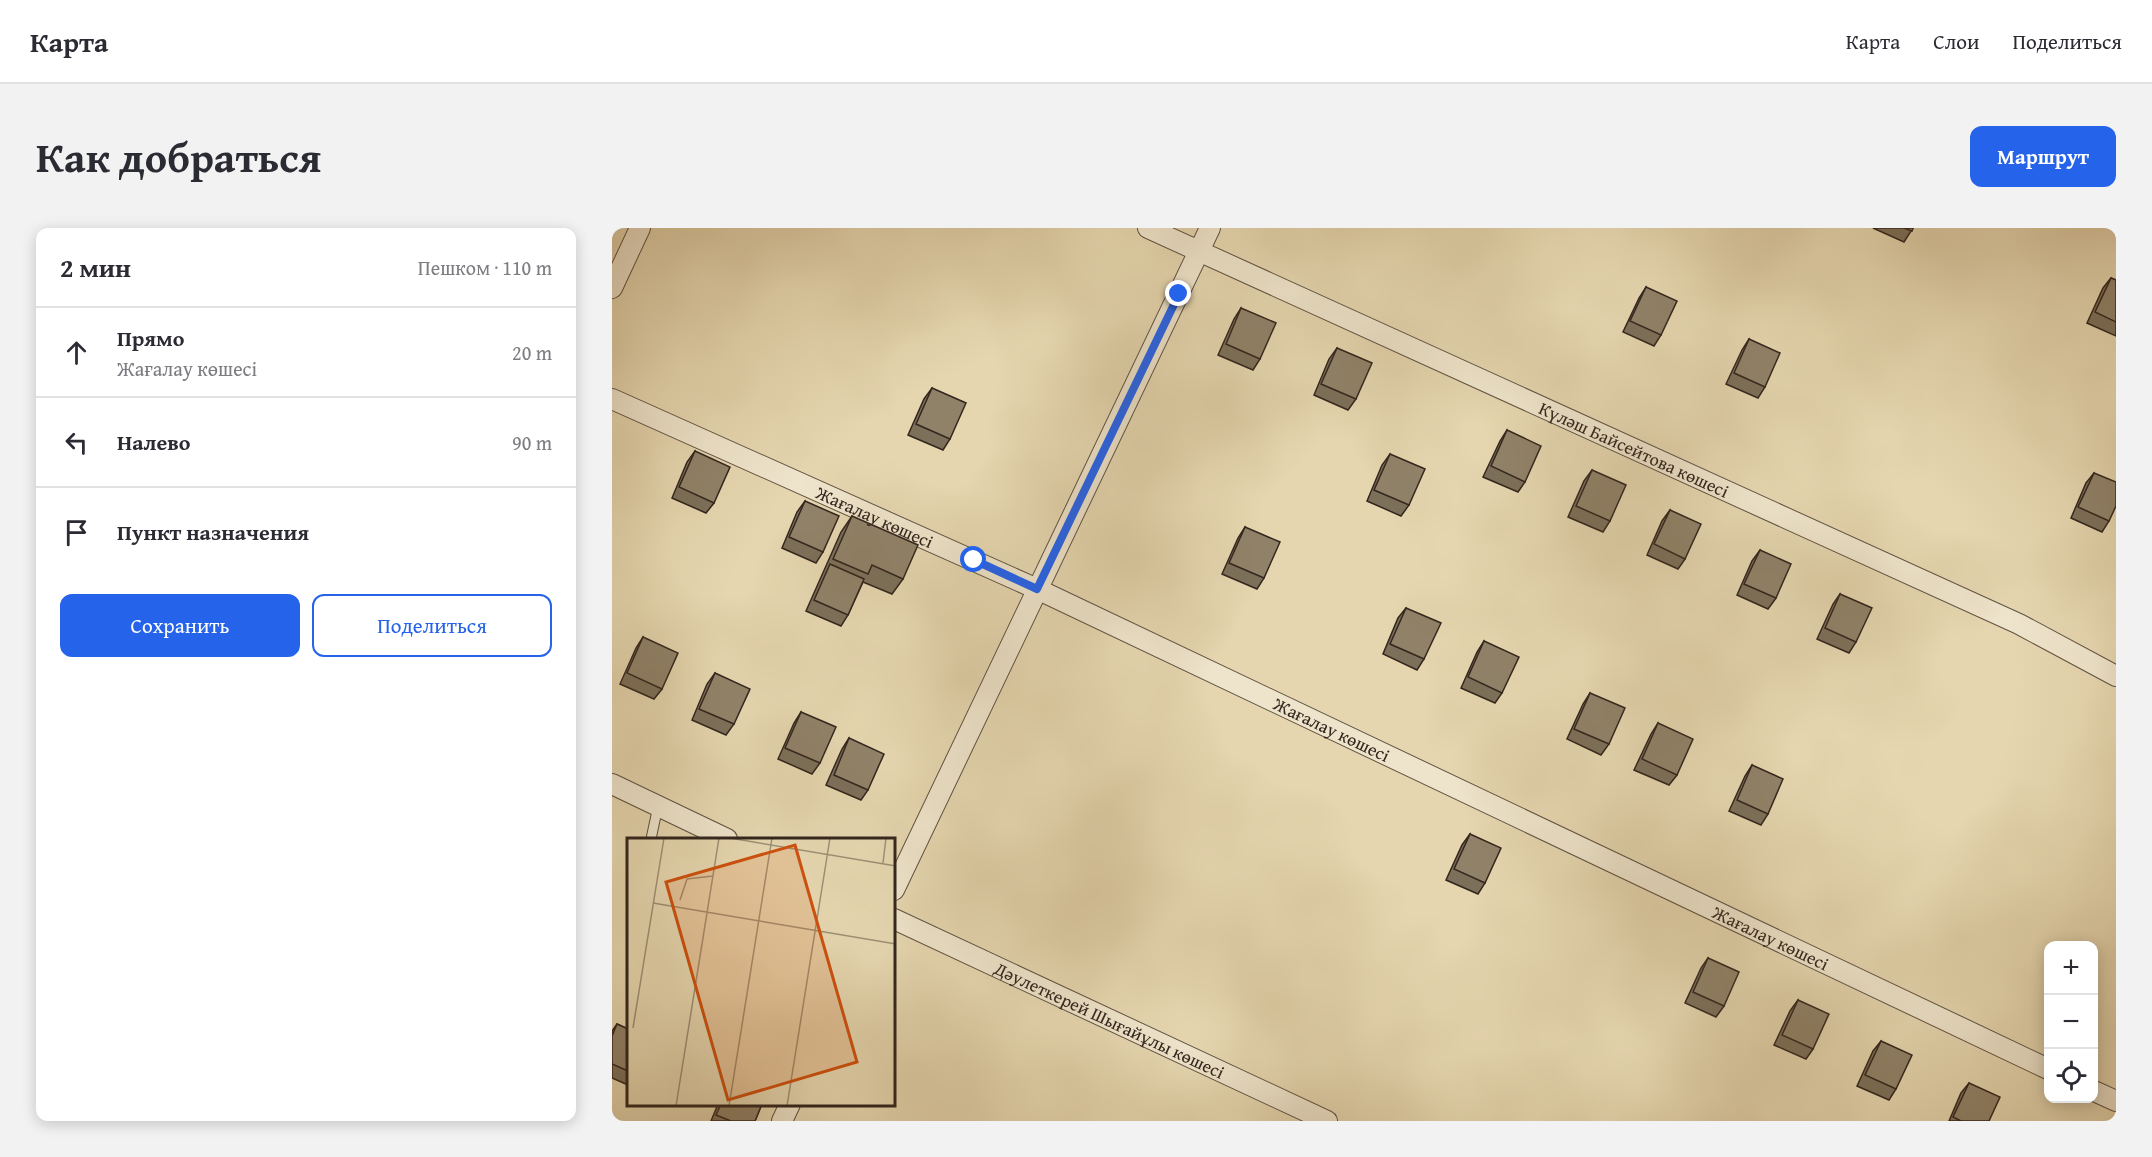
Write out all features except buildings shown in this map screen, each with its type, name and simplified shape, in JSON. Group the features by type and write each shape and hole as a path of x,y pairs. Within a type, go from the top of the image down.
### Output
{"street":[{"path":"612,288 639,228"},
{"name":"Күләш Байсейтова көшесі","path":"1148,228 2019,624 2116,676"},
{"path":"896,886 1210,228"},
{"name":"Жағалау көшесі","path":"612,399 1037,589 2044,1067"},
{"path":"612,784 724,838"},
{"name":"Дәулеткерей Шығайұлы көшесі","path":"896,920 1327,1121"},
{"path":"2098,1093 2116,1101"},
{"path":"782,1121 789,1106"}],"lane":[{"path":"651,838 658,807"}],"route":[{"path":"974,560 1037,589 1179,294"}]}
